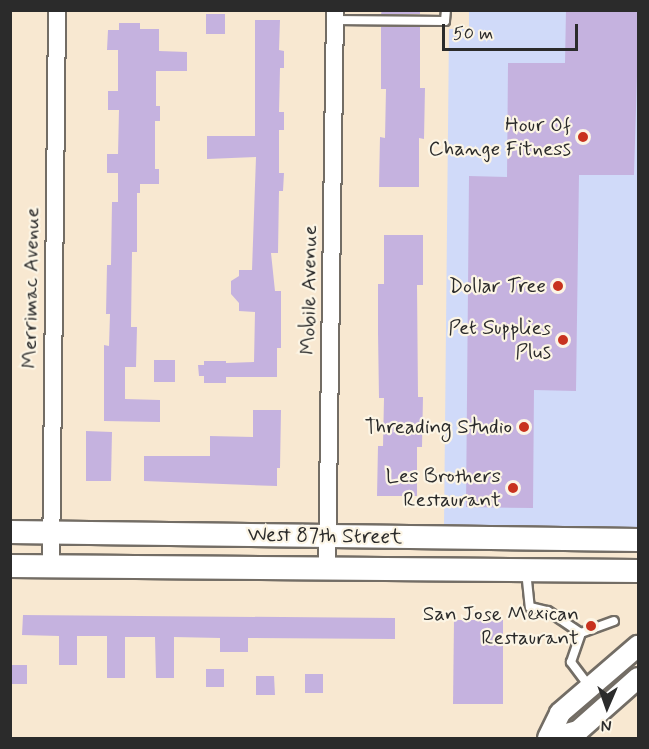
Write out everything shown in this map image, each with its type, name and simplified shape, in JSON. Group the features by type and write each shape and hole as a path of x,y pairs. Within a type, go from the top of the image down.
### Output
{"main road":[{"name":"West 87th Street","path":"10,532 639,540"},
{"name":"West 87th Street","path":"10,566 639,571"}],"street":[{"name":"Merrimac Avenue","path":"51,567 57,10"},
{"name":"Mobile Avenue","path":"327,569 335,15"},
{"path":"548,738 560,713 589,686 639,646"},
{"path":"552,738 578,731 639,678"}],"lane":[{"path":"335,15 445,21 446,10"},
{"path":"526,571 530,607 548,611 581,633"},
{"path":"581,633 614,621"},
{"path":"581,633 571,662 589,686"}],"shaded area":[{"path":"469,11 638,11 638,528 444,526 449,29 469,29"}],"building":[{"path":"382,10 420,10 420,14 381,14"},
{"path":"566,10 639,10 634,175 579,175 576,391 534,390 533,508 466,507 469,176 507,177 508,63 565,63"},
{"path":"206,14 225,14 225,34 206,34"},
{"path":"255,20 280,20 279,50 284,51 284,68 280,68 279,112 284,112 284,130 279,130 279,173 284,173 283,191 279,191 278,253 271,253 275,291 281,291 281,348 277,348 277,377 226,377 226,383 204,383 204,376 199,376 198,365 204,365 204,361 254,362 255,312 239,311 239,303 231,294 231,281 239,276 239,270 252,270 256,157 207,159 207,136 255,136"},
{"path":"119,23 140,23 140,29 159,29 159,51 187,52 187,71 156,71 156,106 160,106 160,121 155,121 155,169 159,169 159,184 140,184 140,193 137,193 137,252 132,252 131,327 137,327 136,367 125,367 125,399 160,400 160,422 104,421 104,345 109,346 110,314 106,314 107,265 111,265 112,202 118,202 118,173 107,173 107,154 118,154 119,110 108,110 108,91 118,91 118,50 107,50 108,30 119,30"},
{"path":"381,27 420,27 420,88 425,88 424,139 419,138 419,187 379,187 380,137 385,138 386,89 381,89"},
{"path":"384,235 423,235 423,285 417,285 418,397 423,397 422,447 417,447 417,496 377,496 378,446 383,446 384,398 379,398 378,284 384,284"},
{"path":"154,360 175,360 175,382 154,382"},
{"path":"253,410 281,410 280,468 277,468 277,486 144,481 144,456 210,456 210,436 253,437"},
{"path":"86,431 112,432 111,481 86,481"},
{"path":"23,615 395,618 395,639 248,638 248,652 220,652 220,638 174,637 174,678 156,678 155,637 125,637 125,678 107,678 107,636 77,636 77,665 59,665 59,636 22,635"},
{"path":"454,620 503,620 503,704 453,704"},
{"path":"10,665 27,665 27,684 10,684"},
{"path":"206,669 224,669 224,687 206,687"},
{"path":"305,674 323,674 323,693 305,693"},
{"path":"256,676 274,676 275,695 256,695"}],"place":[{"name":"Hour Of Change Fitness","path":"583,137"},
{"name":"Dollar Tree","path":"558,286"},
{"name":"Pet Supplies Plus","path":"563,340"},
{"name":"Threading Studio","path":"524,427"},
{"name":"Les Brothers Restaurant","path":"513,488"},
{"name":"San Jose Mexican Restaurant","path":"591,626"}]}
